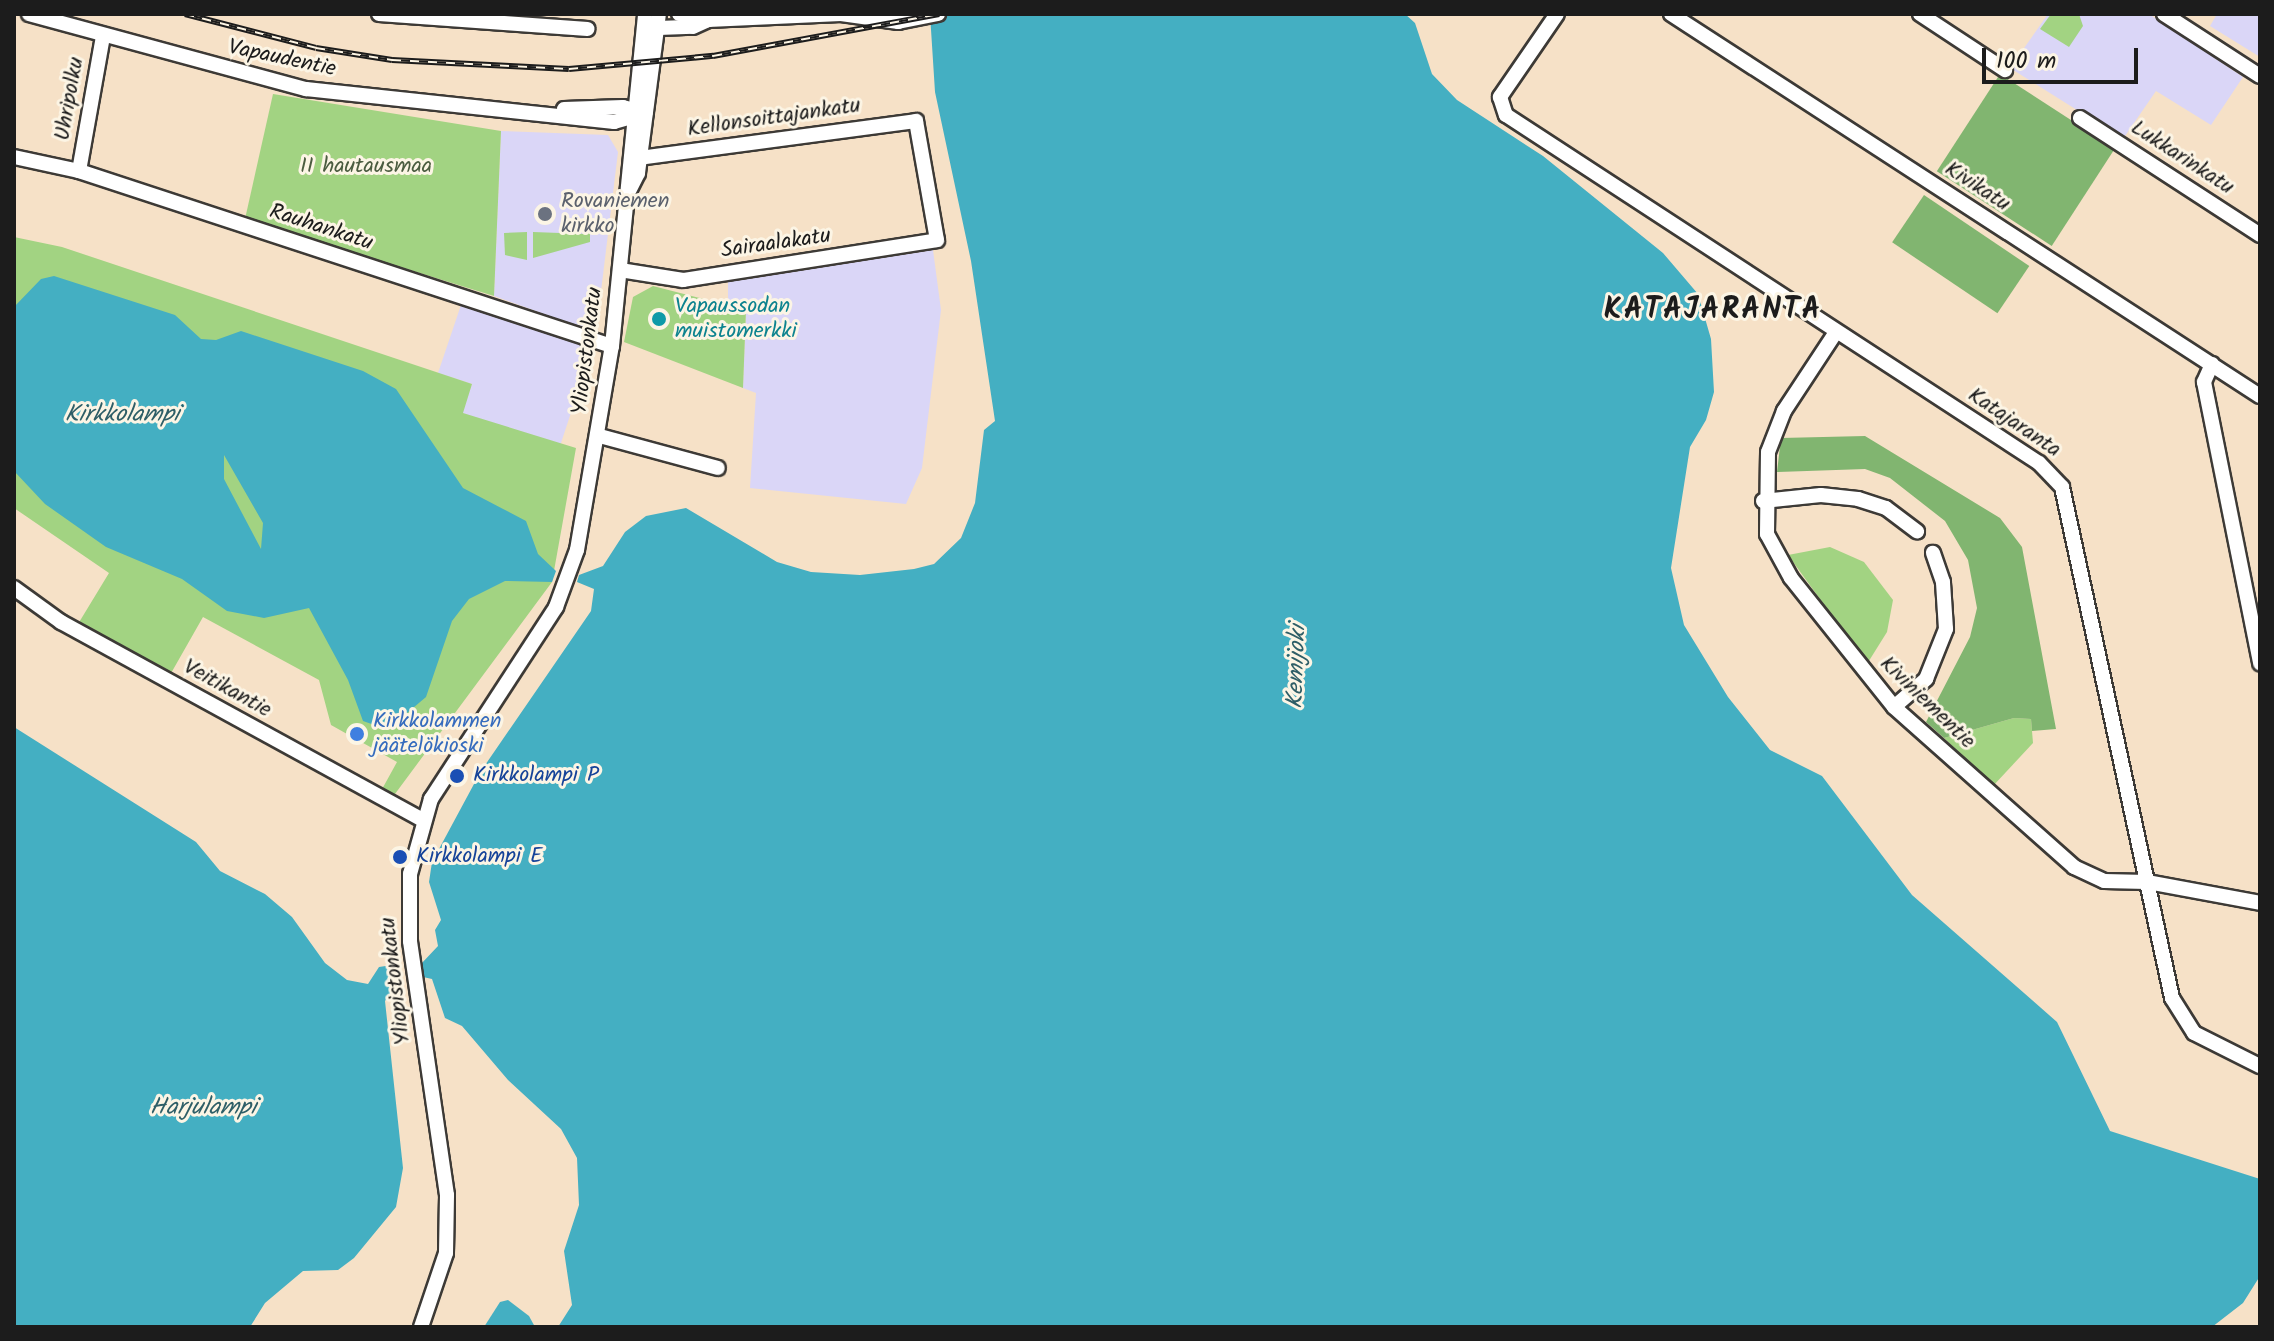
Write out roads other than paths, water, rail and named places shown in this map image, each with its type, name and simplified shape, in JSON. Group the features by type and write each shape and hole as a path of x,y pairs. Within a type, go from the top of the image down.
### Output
{"street":[{"name":"Vapaudentie","path":"29,14 306,89 450,108 532,112 614,122 638,113"},
{"path":"379,14 587,29"},
{"path":"679,14 708,20 841,14 898,22 938,14"},
{"name":"Katajaranta","path":"1557,14 1504,89 1501,110 1540,141 2039,463 2062,487 2169,985 2183,1020 2194,1033 2260,1066"},
{"name":"Kivikatu","path":"1671,14 2260,396"},
{"path":"1920,14 2005,70"},
{"path":"2164,14 2260,76"},
{"path":"652,18 693,27 708,20"},
{"name":"Yliopistonkatu","path":"629,191 626,177 652,18"},
{"name":"Uhripolku","path":"79,171 103,36"},
{"name":"Yliopistonkatu","path":"421,1327 446,1253 447,1195 410,941 410,881 423,820 449,768 526,658 566,588 600,436 629,191 639,158 638,113"},
{"name":"Lukkarinkatu","path":"2080,118 2260,235"},
{"name":"Kellonsoittajankatu","path":"639,158 916,121 937,240"},
{"name":"Rauhankatu","path":"14,157 79,171 612,346"},
{"name":"Sairaalakatu","path":"620,270 683,280 937,240"},
{"name":"Kiviniementie","path":"1836,332 1775,427 1763,501 1771,547 1894,707 2074,867 2104,881 2147,882 2260,903"},
{"path":"2212,364 2204,382 2260,663"},
{"path":"600,436 718,468"},
{"path":"1763,501 1821,495 1858,499 1886,508 1917,531"},
{"path":"1894,707 1926,679 1946,629 1943,582 1933,553"},
{"name":"Veitikantie","path":"14,588 61,622 423,820"}],"water":[{"name":"Kemijoki","path":"930,14 1405,14 1415,23 1432,74 1457,100 1543,156 1663,253 1698,294 1711,339 1714,392 1706,420 1690,447 1671,568 1684,625 1728,697 1770,750 1822,776 1912,895 2057,1022 2110,1131 2260,1179 2260,1276 2243,1303 2212,1327 558,1327 572,1305 564,1251 579,1205 577,1158 561,1129 508,1080 462,1026 445,1018 432,979 423,977 421,964 438,946 435,930 441,920 429,882 432,862 481,771 591,611 594,589 577,582 579,575 603,566 625,532 646,516 686,508 777,562 811,572 860,575 914,569 934,564 961,538 975,503 984,430 995,421 971,261 935,92"},
{"name":"Kirkkolampi","path":"54,276 175,315 201,339 216,340 241,331 363,371 396,389 463,488 526,521 538,554 556,571 552,582 505,581 469,599 452,621 426,697 394,724 383,728 363,721 348,680 309,608 264,618 227,611 182,579 106,547 45,504 14,471 14,307 41,279","holes":["224,455 263,523 261,549 224,479"]},
{"name":"Harjulampi","path":"14,727 196,842 220,871 265,894 292,917 325,963 347,980 368,984 379,967 399,964 401,980 385,1001 403,1168 396,1207 354,1258 338,1270 303,1271 265,1303 250,1327 14,1327"},
{"path":"508,1300 529,1316 535,1327 484,1327 500,1302"}],"railway":[{"path":"185,14 316,48 392,60 569,69 713,56 939,14"}],"place":[{"name":"Rovaniemen kirkko","path":"545,214"},
{"name":"Vapaussodan muistomerkki","path":"659,319"},
{"name":"Kirkkolammen jäätelökioski","path":"357,734"},
{"name":"Kirkkolampi P","path":"457,776"},
{"name":"Kirkkolampi E","path":"400,857"}],"district":[{"name":"KATAJARANTA","path":"1713,310"}],"park label":[{"name":"II hautausmaa","path":"366,167"}]}
